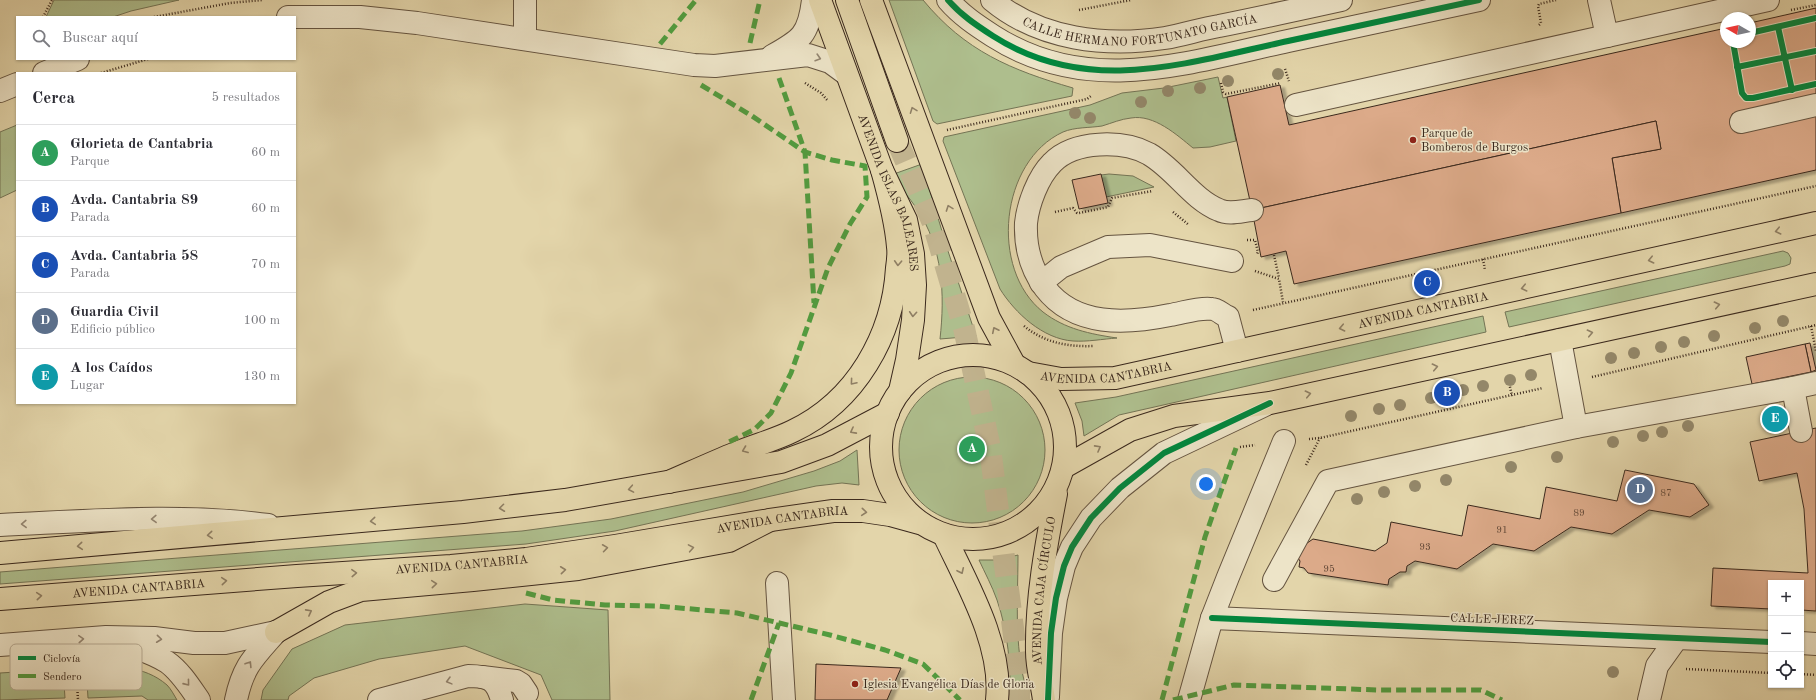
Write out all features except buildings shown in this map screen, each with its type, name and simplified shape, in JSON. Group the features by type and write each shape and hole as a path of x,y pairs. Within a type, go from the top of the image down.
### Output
{"main road":[{"name":"AVENIDA ISLAS BALEARES","path":"820,0 845,73 882,170 906,220 913,254 915,285 913,320 907,360 900,392"},
{"name":"AVENIDA ISLAS BALEARES","path":"847,0 897,141"},
{"path":"871,0 989,318 1021,368"},
{"path":"669,482 735,453 793,431 825,411 842,396 872,358 890,314 896,291 898,255 892,210 882,170"},
{"name":"AVENIDA CANTABRIA","path":"900,392 918,374 940,361 964,355 990,356 1021,368 1061,379 1115,378 1816,223"},
{"path":"900,392 888,412 881,442 884,473 898,500 919,522 944,536 978,540 1012,532 1040,512 1061,475 1130,430 1174,416 1270,403 1816,284"},
{"name":"AVENIDA CAJA CÍRCULO","path":"1021,368 1047,391 1060,415 1066,441 1061,475 1047,538 1038,624 1037,653 1044,700"},
{"path":"0,553 464,512 549,502 781,462 827,445 888,412"},
{"name":"AVENIDA CANTABRIA","path":"0,599 297,576 451,566 526,559 615,546 770,520 833,512 863,512 890,515 919,522"},
{"path":"276,632 329,602 361,590 578,569 729,541 770,520"},
{"path":"944,536 983,619 995,664 997,700"}],"street":[{"path":"525,0 525,39"},
{"path":"765,59 796,43 803,35 811,15 813,0"},
{"path":"948,0 969,20 981,28 1006,44 1041,60 1080,69 1116,71 1139,71 1191,62 1479,0"},
{"name":"CALLE HERMANO FORTUNATO GARCÍA","path":"992,0 1024,20 1058,34 1089,40 1131,41 1166,38 1341,0"},
{"path":"1599,0 1607,36"},
{"path":"1296,105 1768,0"},
{"path":"296,17 360,17 417,23 694,65 715,66 808,55 830,62 845,73"},
{"path":"46,72 76,60"},
{"path":"0,91 16,84"},
{"path":"1741,122 1816,105"},
{"path":"1237,351 1228,317 1213,309 1197,310 1146,320 1112,321 1095,320 1064,307 1053,298 1041,283 1031,265 1025,236 1028,211 1038,184 1052,163 1074,150 1100,144 1116,144 1135,148 1157,160 1179,177 1194,194 1221,211 1231,213 1252,210"},
{"path":"1041,283 1061,268 1108,247 1150,245 1243,260"},
{"path":"1560,340 1576,426"},
{"path":"1274,580 1328,481 1576,426 1816,383"},
{"path":"1793,388 1801,431"},
{"path":"1048,700 1051,633 1056,598 1064,566 1072,547 1091,518 1120,488 1164,453 1270,403"},
{"path":"1188,700 1212,618 1284,441"},
{"path":"0,524 160,518 232,520 291,528"},
{"path":"777,582 784,700"},
{"name":"CALLE JEREZ","path":"1212,618 1768,642"},
{"path":"13,644 106,637 154,638 194,643 225,643 276,632"},
{"path":"236,700 239,685 251,660 276,632"},
{"path":"106,637 126,644"},
{"path":"1649,700 1657,666 1677,638"},
{"path":"1804,643 1816,644"},
{"path":"0,645 10,644"},
{"path":"142,650 168,662 187,682 199,700"},
{"path":"379,700 468,676 480,676 516,681 521,684 527,693"},
{"path":"480,676 495,682 499,687 502,700"}],"path":[{"path":"44,16 52,0"},
{"path":"159,16 230,3 262,0"},
{"path":"1077,10 1131,0"},
{"path":"1538,27 1541,23 1538,6 1539,4 1556,0"},
{"path":"103,72 145,60"},
{"path":"1221,80 1223,92 1226,94 1291,81 1285,67"},
{"path":"945,130 1087,99"},
{"path":"1228,317 1283,302 1816,186"},
{"path":"1052,216 1053,212 1073,208 1077,213 1079,213 1108,207 1112,198 1151,190 1158,195"},
{"path":"1171,209 1183,222 1195,229"},
{"path":"1242,240 1255,240 1258,252 1243,260"},
{"path":"1274,255 1283,302"},
{"path":"1253,270 1279,279"},
{"path":"1022,324 1041,337 1060,344 1070,346 1097,346"},
{"path":"1512,396 1816,325"},
{"path":"1811,326 1816,351"},
{"path":"1305,466 1320,438"},
{"path":"1683,669 1768,673"},
{"path":"1804,674 1816,675"},
{"path":"78,690 78,700"}],"green space":[{"path":"54,0 179,0 116,16 46,16"},
{"path":"889,0 923,0 955,33 973,46 1009,66 1073,88 1072,96 937,124 933,121"},
{"path":"1218,77 1223,98 1227,97 1236,141 1210,147 1193,148 1157,122 1148,119 1131,118 1102,126 1077,128 1063,132 1042,146 1026,166 1015,190 1009,217 1009,244 1014,270 1026,293 1043,312 1060,323 1097,335 1117,338 1073,341 1051,335 1031,323 1014,307 1000,289 943,141 944,137 1090,105 1122,93 1164,88"},
{"path":"16,125 16,190 0,198 0,132"},
{"path":"922,164 947,248 976,336 940,339 942,322 942,288 937,255 926,224 911,200 891,175"},
{"path":"1109,174 1133,176 1154,187 1106,197 1101,175"},
{"path":"1783,251 1788,253 1791,258 1790,264 1785,266 1509,327 1505,312"},
{"path":"1483,316 1486,332 1119,415 1084,436 1082,421 1075,403 1116,397"},
{"path":"965,377 979,377 1007,385 1019,393 1029,403 1040,422 1044,436 1044,464 1037,485 1029,497 1019,507 1000,518 979,523 965,523 937,515 925,507 915,497 904,478 899,457 899,443 907,415 915,403 925,393 944,382"},
{"path":"857,450 859,485 842,483 816,486 615,531 526,544 0,584 0,572 522,531 611,519 743,492 814,471 840,461"},
{"path":"1018,555 1017,610 1019,647 1021,665 1030,700 1010,700 1009,662 1004,624 995,595 979,560 998,560"},
{"path":"525,604 608,610 610,700 552,700 541,675 465,646 379,659 314,678 289,696 288,700 261,700 263,690 292,649 345,625"},
{"path":"142,671 158,678 167,685 177,700 148,700 142,696 88,698 88,690 142,690"},
{"path":"10,672 10,690 64,690 65,698 0,700 0,673"}],"tunnel":[{"path":"897,141 933,223 964,328 990,448 1019,675 1019,700"}],"marked path":[{"path":"660,44 696,0"},
{"path":"750,43 760,0"},
{"path":"779,78 805,152 814,303"},
{"path":"701,85 752,116 805,152 832,160 865,166 867,197 850,224 828,268 791,373 771,413 755,429 729,442"},
{"path":"1162,700 1205,537 1236,448"},
{"path":"526,593 553,600 605,605 657,606 737,613 830,635 885,650 923,664 960,700"},
{"path":"751,700 779,623"},
{"path":"1173,700 1234,685 1379,690 1481,690 1502,700"}],"cycle path":[{"path":"948,0 963,15 981,28 1029,55 1065,66 1101,70 1138,70 1175,65 1479,0"},
{"path":"1756,32 1816,18"},
{"path":"1778,27 1792,90"},
{"path":"1734,48 1742,93 1746,98 1753,98 1816,84"},
{"path":"1737,67 1816,51"},
{"path":"1048,700 1051,633 1056,598 1064,566 1072,547 1091,518 1120,488 1164,453 1270,403"},
{"path":"1212,618 1768,642"}],"place":[{"name":"Parque de Bomberos de Burgos","path":"1413,140"},
{"name":"Avda. Cantabria 58","path":"1427,283"},
{"name":"Avda. Cantabria 89","path":"1447,393"},
{"name":"A los Caídos","path":"1775,419"},
{"name":"Glorieta de Cantabria","path":"972,449"},
{"name":"Guardia Civil","path":"1640,490"},
{"name":"Iglesia Evangélica Días de Gloria","path":"855,684"}]}
